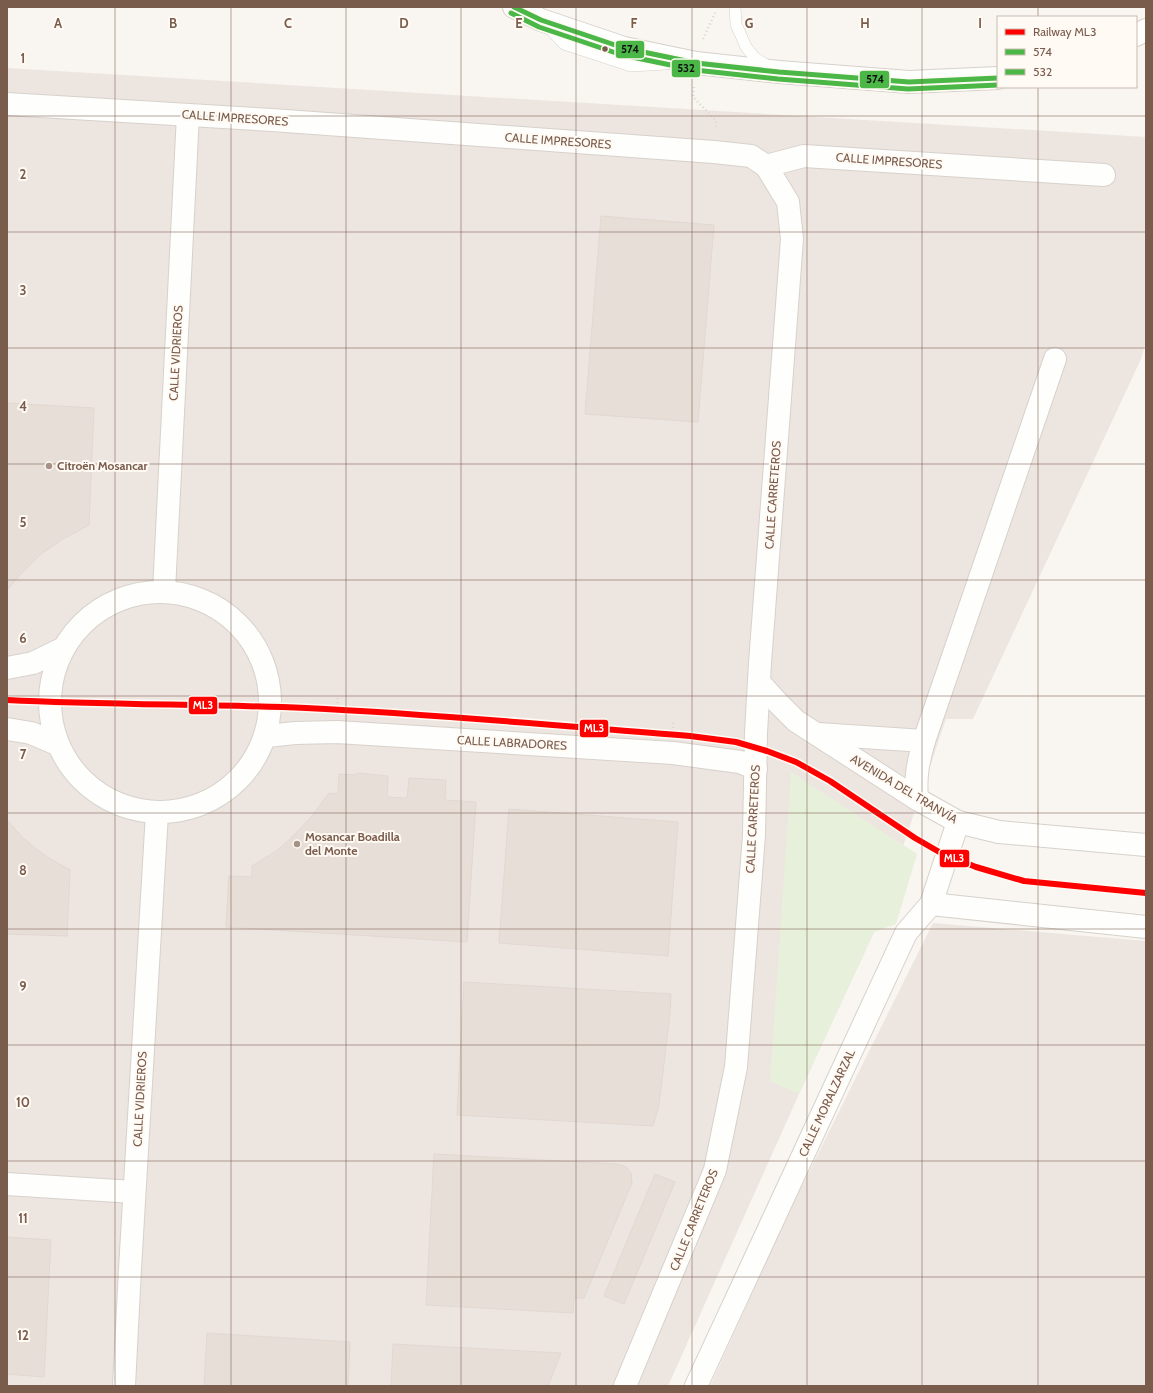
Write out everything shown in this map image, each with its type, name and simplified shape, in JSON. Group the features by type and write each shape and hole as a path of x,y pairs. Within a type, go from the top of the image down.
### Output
{"street":[{"path":"514,7 541,20 624,48 696,63 779,72 909,82 997,78"},
{"path":"1137,34 1146,30"},
{"name":"CALLE IMPRESORES","path":"7,104 188,115 714,152 751,156 766,166 804,156 1104,175"},
{"name":"CALLE VIDRIEROS","path":"164,591 188,115"},
{"name":"CALLE CARRETEROS","path":"625,1386 716,1170 736,1067 754,835 756,733 759,682 792,239 788,202 766,166"},
{"path":"917,799 915,781 917,765 924,741 1055,359"},
{"path":"164,591 203,599 237,621 261,654 272,692 272,707 267,736 243,777 203,804 156,813 115,803 81,779 57,744 49,702 54,668 62,649 88,618 123,597 164,591"},
{"path":"7,668 33,663 62,649"},
{"name":"AVENIDA DEL TRANVÍA","path":"759,682 796,721 917,799 958,822 999,832 1146,846"},
{"path":"7,729 31,733 57,744"},
{"name":"CALLE LABRADORES","path":"267,736 294,733 337,732 673,753 740,762 756,769"},
{"path":"814,733 924,741"},
{"name":"CALLE VIDRIEROS","path":"124,1386 156,813"},
{"name":"CALLE MORALZARZAL","path":"696,1386 906,933 931,904 958,822"},
{"path":"931,904 1146,927"},
{"path":"7,1184 134,1192"}],"lane":[{"path":"735,7 736,24 746,47 755,58 779,72"}],"shaded area":[{"path":"7,68 1146,137 1146,342 1141,359 973,719 946,719 874,932 799,1094 668,1386 7,1386"},
{"path":"933,923 1146,941 1146,1386 710,1386 790,1210"}],"green space":[{"path":"791,772 917,854 896,924 874,932 799,1094 770,1081"}],"building":[{"path":"601,216 714,225 698,422 585,414"},
{"name":"Citroën Mosancar","path":"7,403 94,408 89,525 63,539 41,554 8,589 7,589"},
{"path":"357,773 388,776 387,797 407,798 409,778 446,780 445,800 476,802 467,942 226,927 229,876 252,877 252,866 279,849 292,837 312,816 329,793 338,794 339,774 357,775"},
{"path":"509,809 678,822 668,956 499,943"},
{"path":"7,820 22,837 34,847 47,857 70,870 67,936 7,934"},
{"path":"464,982 671,994 659,1105 653,1126 457,1115"},
{"path":"434,1154 616,1164 624,1166 628,1169 631,1173 632,1183 584,1298 574,1298 573,1313 426,1305"},
{"path":"655,1174 675,1182 624,1304 604,1296"},
{"path":"7,1237 51,1240 44,1377 7,1374"},
{"path":"207,1333 350,1342 348,1386 204,1386"},
{"path":"393,1344 561,1353 548,1386 391,1386"}],"rail line":[{"name":"ML3","path":"7,700 306,708 450,717 690,736 736,742 767,751 796,762 830,781 915,838 941,853 976,867 1024,881 1146,893"}],"transit line":[{"name":"574","path":"514,7 541,20 624,48 696,63 779,72 909,82 997,78"},
{"name":"532","path":"511,13 539,27 622,55 695,70 778,79 908,89 997,85"}],"place":[{"name":"Citroën Mosancar","path":"49,466"},
{"name":"Mosancar Boadilla del Monte","path":"297,844"}]}
